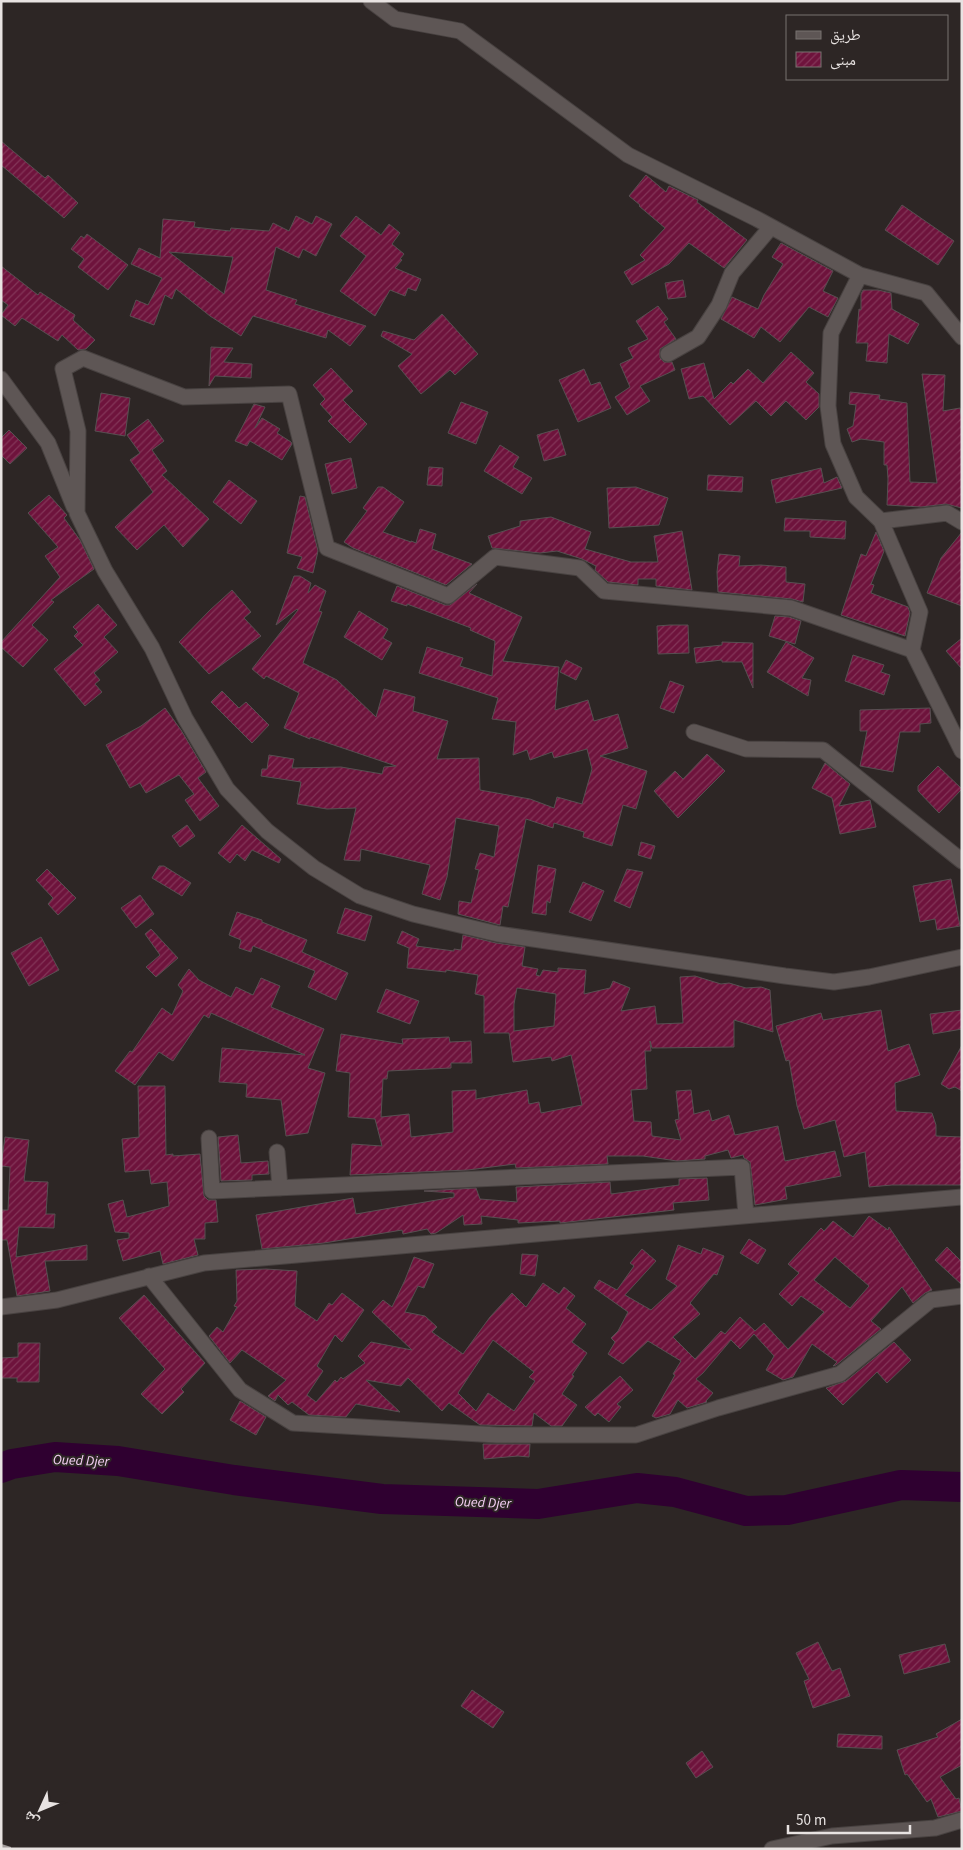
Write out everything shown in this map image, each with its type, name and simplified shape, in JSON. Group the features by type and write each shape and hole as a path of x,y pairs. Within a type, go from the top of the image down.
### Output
{"street":[{"path":"371,1 395,19 460,31 628,155 771,227 860,275 926,293 962,337"},
{"path":"668,354 698,337 719,305 732,273 771,227"},
{"path":"860,275 831,334 828,406 834,444 856,496 881,521 920,612 912,650 962,751"},
{"path":"77,513 78,431 63,369 84,358 184,397 289,394 327,548 448,596 495,558 580,568 604,591 791,608 912,650"},
{"path":"1,379 48,443 77,513 105,571 152,648 185,718 227,789 267,831 314,868 360,896 413,914 498,934 824,981 834,982 869,977 962,957"},
{"path":"881,521 946,513 962,522"},
{"path":"694,732 746,749 823,750 962,861"},
{"path":"208,1138 212,1191 742,1167 746,1215"},
{"path":"277,1152 280,1188"},
{"path":"1,1307 57,1300 204,1263 962,1197"},
{"path":"149,1276 240,1390 293,1423 497,1435 636,1435 718,1408 840,1374 931,1300 962,1296"},
{"path":"772,1849 832,1836 934,1828 962,1820"}],"building":[{"path":"1,141 45,178 48,175 78,203 64,218 1,165"},
{"path":"646,175 666,192 669,186 698,200 697,202 747,240 724,268 689,243 669,264 632,285 624,272 645,260 640,255 665,228 629,196"},
{"path":"902,205 954,241 938,265 885,230"},
{"path":"296,216 312,224 316,216 332,224 316,256 303,249 299,258 276,247 266,290 297,300 295,304 366,326 350,346 328,330 326,338 253,316 241,336 210,316 176,289 172,299 165,295 154,325 130,316 136,300 148,305 162,278 131,264 139,248 160,258 163,219 195,222 194,227 230,231 231,228 269,231 273,223 289,231","holes":["169,252 233,257 224,294"]},
{"path":"356,216 381,235 389,224 400,233 392,244 404,254 400,259 402,260 395,268 421,279 416,291 408,288 405,296 390,290 375,316 340,291 366,256 340,236"},
{"path":"87,234 128,265 108,290 78,267 84,259 71,249 81,236 84,238"},
{"path":"781,243 833,271 823,291 838,298 828,317 809,307 780,342 761,327 754,338 721,319 732,297 758,309 764,295 783,264 772,257"},
{"path":"1,266 38,295 40,292 75,315 73,320 95,340 86,349 78,350 62,335 58,341 22,318 15,326 1,315 8,305 1,300"},
{"path":"683,280 686,297 668,299 665,283"},
{"path":"863,290 878,290 891,293 892,309 919,324 908,344 889,334 887,363 866,361 868,343 856,343"},
{"path":"658,306 668,319 664,322 676,339 660,349 660,358 664,362 672,362 675,370 640,386 650,401 627,415 615,397 630,387 620,364 633,358 628,348 648,339 636,321"},
{"path":"442,314 478,354 455,375 450,370 421,394 398,366 412,354 381,336 383,331 414,340"},
{"path":"211,347 233,348 224,362 252,364 251,378 215,376 209,386"},
{"path":"791,352 814,373 806,382 819,394 819,407 806,420 786,401 771,416 756,401 730,425 703,396 689,399 681,369 704,363 714,399 748,369 763,383"},
{"path":"331,368 353,391 343,400 367,424 350,443 328,421 332,417 320,404 325,399 313,385"},
{"path":"584,369 591,385 600,382 611,408 578,422 559,380"},
{"path":"922,374 945,375 943,411 960,408 962,421 962,508 946,504 921,507 887,505 888,479 887,465 884,465 884,442 861,439 852,442 847,429 853,426 856,405 849,404 850,392 880,395 879,399 907,403 910,482 937,483"},
{"path":"101,393 130,398 125,436 95,431"},
{"path":"461,402 488,412 476,444 448,433"},
{"path":"254,404 265,407 255,428 262,418 280,429 277,433 292,444 282,460 250,441 247,446 235,441"},
{"path":"148,419 164,441 152,450 167,471 162,475 209,519 183,547 164,525 137,550 115,527 153,492 130,460 140,453 127,435"},
{"path":"558,429 566,455 544,461 537,435"},
{"path":"9,430 27,448 10,464 1,455 1,438"},
{"path":"500,445 519,457 513,467 532,478 522,494 484,471"},
{"path":"351,458 357,488 332,494 325,464"},
{"path":"429,467 443,468 442,486 427,485"},
{"path":"821,468 824,483 837,477 842,488 776,503 771,480"},
{"path":"708,475 743,477 742,492 707,490"},
{"path":"229,480 257,501 241,524 213,502"},
{"path":"378,487 383,487 404,502 383,532 416,543 420,529 436,534 432,549 472,564 446,585 353,548 344,542 367,511 363,508"},
{"path":"636,487 668,498 659,525 609,528 607,488"},
{"path":"49,495 67,515 64,518 80,540 94,569 51,600 54,602 32,625 48,640 23,667 1,647 1,642 60,577 45,556 58,547 28,513"},
{"path":"300,496 305,497 318,551 313,573 297,568 302,557 287,553"},
{"path":"551,517 591,532 585,549 631,562 658,562 654,536 682,531 692,590 656,586 656,579 638,579 638,585 608,582 595,570 596,566 582,559 557,551 540,553 492,548 488,536 520,526 520,521"},
{"path":"785,518 846,521 845,539 810,537 810,531 784,531"},
{"path":"876,532 884,551 871,584 874,585 871,593 908,607 910,613 905,636 841,615 861,554 866,556"},
{"path":"962,532 962,606 927,593 941,558"},
{"path":"719,554 740,556 739,566 786,567 786,582 805,584 803,602 792,599 718,592 717,572"},
{"path":"294,576 300,576 311,583 308,593 315,585 326,591 319,611 322,612 303,663 337,680 376,717 384,689 415,697 413,711 448,721 437,759 479,758 480,790 530,799 554,808 557,797 582,804 592,769 587,749 554,758 552,752 530,760 527,750 513,755 516,722 492,719 498,698 419,673 427,647 463,658 460,666 492,676 495,641 470,630 471,628 407,604 407,606 391,601 397,586 445,605 450,605 477,584 469,593 522,617 503,661 559,667 555,710 588,700 594,721 618,714 628,748 600,756 647,771 636,809 623,805 612,846 583,837 584,832 554,823 553,828 526,819 508,907 503,906 500,925 458,914 459,901 471,903 479,870 475,869 480,853 494,857 499,826 456,818 447,877 440,900 422,894 430,865 361,849 360,861 344,860 356,808 327,809 297,804 301,782 261,776 262,769 267,769 269,755 294,759 292,768 341,767 382,774 384,767 396,766 310,737 310,739 284,728 299,693 266,676 264,679 252,669 298,610 276,625"},
{"path":"232,590 251,612 244,618 261,636 209,674 179,642"},
{"path":"98,604 117,625 104,637 118,652 94,673 100,680 95,684 102,692 85,706 54,669 83,645 74,636 78,632 73,627"},
{"path":"359,611 388,629 383,638 392,643 382,660 344,637"},
{"path":"775,616 789,617 801,621 795,644 769,636"},
{"path":"688,625 689,653 658,654 657,626"},
{"path":"962,638 962,669 946,651"},
{"path":"722,642 753,643 753,688 742,662 722,662 722,660 696,663 694,648 722,645"},
{"path":"786,642 814,658 802,678 811,680 808,696 767,672"},
{"path":"853,655 884,665 881,672 890,675 884,695 845,681"},
{"path":"566,660 582,668 576,680 560,672"},
{"path":"670,681 684,686 674,713 660,708"},
{"path":"222,691 239,708 246,702 269,725 252,743 211,702"},
{"path":"165,708 181,730 206,772 198,778 219,806 200,821 185,800 194,794 179,775 146,793 140,783 130,788 106,745 141,726"},
{"path":"930,708 931,723 920,724 920,732 900,732 893,772 860,766 867,731 860,731 860,710"},
{"path":"707,754 725,771 678,818 654,791 675,771 683,779"},
{"path":"825,763 850,784 839,806 870,800 876,827 840,834 832,798 812,788"},
{"path":"938,766 962,789 939,813 918,791 918,786"},
{"path":"187,825 195,836 180,847 172,836"},
{"path":"242,825 281,859 279,863 252,850 245,861 237,854 230,863 218,853"},
{"path":"641,842 655,846 651,859 638,855"},
{"path":"538,865 556,869 550,903 547,901 546,915 532,913"},
{"path":"159,866 164,866 191,883 182,896 152,878"},
{"path":"47,869 76,898 58,915 48,904 53,898 36,880"},
{"path":"627,869 643,872 630,908 614,901"},
{"path":"951,879 960,926 937,930 935,919 920,922 913,886"},
{"path":"583,882 604,891 591,921 569,912"},
{"path":"140,895 154,914 136,928 121,908"},
{"path":"345,908 372,916 365,941 337,933"},
{"path":"237,912 262,920 262,922 307,940 302,952 348,973 336,1000 308,987 315,971 253,946 251,952 239,948 241,940 229,935"},
{"path":"151,929 178,958 156,977 146,967 160,955 145,934"},
{"path":"402,931 419,939 416,946 454,951 454,949 461,950 463,935 496,943 525,947 522,966 538,969 536,975 540,976 543,970 558,972 558,968 586,970 584,994 610,988 613,981 630,988 621,1011 655,1006 657,1024 683,1023 680,977 695,976 721,984 729,983 746,988 761,987 770,990 773,1032 734,1020 734,1047 652,1048 650,1041 651,1051 645,1051 647,1089 631,1090 634,1121 651,1122 652,1136 681,1140 675,1120 679,1119 676,1091 691,1090 694,1114 709,1110 712,1121 729,1115 735,1135 778,1126 785,1161 835,1151 841,1176 785,1187 787,1199 755,1205 750,1162 743,1155 731,1158 728,1150 705,1156 705,1159 677,1161 643,1156 607,1156 608,1164 516,1168 515,1164 468,1170 350,1175 352,1144 382,1146 375,1119 348,1117 350,1073 336,1071 341,1034 403,1044 402,1039 449,1037 450,1042 471,1041 472,1063 451,1063 451,1068 388,1071 387,1079 383,1079 381,1117 409,1114 411,1137 453,1132 452,1091 476,1090 476,1099 527,1090 529,1104 539,1102 541,1113 582,1105 571,1055 552,1061 551,1057 513,1062 509,1033 484,1033 484,996 475,994 478,975 446,970 446,972 407,968 409,948 397,943","holes":["517,988 556,994 554,1026 514,1031 514,1004"]},
{"path":"41,937 59,970 29,986 11,953"},
{"path":"189,969 199,980 231,997 236,987 253,995 261,978 280,986 271,1007 324,1029 308,1068 325,1073 308,1133 286,1136 281,1100 246,1097 247,1084 219,1082 222,1048 305,1055 211,1013 209,1018 204,1015 173,1061 159,1052 135,1085 115,1071 130,1051 132,1052 162,1008 172,1015 183,991 178,985"},
{"path":"386,989 419,1001 410,1024 377,1012"},
{"path":"881,1010 888,1051 909,1044 920,1075 895,1083 896,1111 932,1113 936,1125 936,1136 962,1137 962,1185 892,1185 869,1187 865,1152 844,1157 835,1120 804,1129 797,1106 789,1060 786,1061 776,1026 821,1013 823,1020"},
{"path":"962,1010 962,1029 933,1034 930,1014"},
{"path":"962,1045 962,1091 955,1087 949,1089 941,1084"},
{"path":"138,1086 165,1086 166,1155 200,1154 204,1196 208,1200 216,1200 218,1222 205,1223 205,1239 194,1239 198,1255 163,1264 160,1251 123,1261 117,1240 129,1238 129,1233 115,1232 108,1204 123,1200 127,1217 169,1206 167,1182 151,1184 149,1170 125,1172 122,1139 139,1137"},
{"path":"238,1135 241,1163 268,1161 269,1174 252,1175 252,1180 221,1181 218,1137"},
{"path":"5,1137 29,1140 24,1181 48,1182 46,1214 55,1214 54,1228 19,1227 16,1257 87,1245 87,1260 45,1261 50,1291 17,1296 7,1240 1,1240 1,1210 8,1210 10,1167 1,1166"},
{"path":"707,1178 709,1200 673,1203 674,1210 560,1223 560,1221 518,1223 518,1220 481,1216 482,1224 464,1225 463,1215 436,1233 431,1234 427,1229 403,1234 402,1230 324,1243 262,1249 256,1215 353,1198 356,1214 454,1197 454,1193 424,1191 476,1188 480,1199 517,1202 516,1187 610,1182 611,1194 679,1185 679,1179"},
{"path":"869,1216 888,1230 889,1227 932,1290 913,1303 902,1287 871,1321 881,1329 836,1365 833,1366 837,1362 812,1344 793,1377 783,1380 766,1370 774,1356 754,1334 740,1349 731,1340 696,1379 713,1393 707,1402 687,1408 678,1400 670,1414 656,1418 652,1416 681,1361 648,1341 623,1364 608,1354 615,1342 611,1338 618,1331 628,1312 594,1288 599,1280 617,1290 634,1266 630,1263 642,1249 656,1261 625,1295 651,1310 677,1286 666,1279 678,1245 701,1254 703,1248 724,1256 717,1275 714,1274 690,1303 700,1314 673,1337 695,1359 721,1331 725,1334 740,1317 755,1331 764,1323 788,1349 824,1312 801,1296 792,1306 779,1294 799,1273 788,1264 821,1228 824,1231 833,1221 853,1237","holes":["835,1257 869,1286 850,1308 814,1280"]},
{"path":"749,1239 766,1250 758,1264 740,1253"},
{"path":"947,1247 962,1262 962,1285 935,1260"},
{"path":"522,1254 538,1255 535,1276 520,1274"},
{"path":"414,1257 434,1264 424,1288 418,1286 405,1312 425,1316 437,1327 432,1332 463,1354 490,1317 512,1293 526,1307 543,1283 559,1294 564,1287 575,1296 566,1308 586,1324 572,1342 587,1353 562,1394 577,1405 562,1426 551,1426 534,1413 532,1426 480,1425 449,1403 442,1411 408,1378 401,1386 366,1380 400,1412 356,1404 346,1417 309,1415 292,1402 288,1405 278,1395 275,1401 268,1396 286,1380 242,1350 230,1363 209,1336 217,1327 223,1332 237,1307 234,1306 237,1301 236,1270 297,1271 295,1306 317,1321 329,1303 332,1305 342,1293 364,1310 342,1342 335,1335 317,1366 323,1371 307,1395 316,1402 335,1380 337,1382 341,1377 343,1379 365,1363 358,1356 371,1342 412,1350 372,1312 383,1300 392,1307","holes":["493,1340 534,1372 529,1377 535,1381 514,1411 488,1393 476,1411 458,1393"]},
{"path":"144,1295 205,1363 181,1389 184,1392 162,1414 141,1394 165,1369 119,1318"},
{"path":"894,1342 911,1360 887,1383 877,1372 843,1405 826,1388 846,1381"},
{"path":"18,1343 40,1343 39,1382 17,1382 17,1378 1,1378 1,1358 18,1357"},
{"path":"620,1376 633,1390 617,1404 621,1407 609,1422 598,1413 595,1416 585,1407"},
{"path":"240,1401 266,1417 256,1435 230,1420"},
{"path":"483,1444 530,1444 529,1457 484,1459"},
{"path":"818,1642 832,1671 840,1668 850,1696 813,1708 804,1681 809,1679 796,1653"},
{"path":"945,1644 950,1662 904,1674 899,1655"},
{"path":"472,1690 504,1712 493,1728 461,1706"},
{"path":"962,1719 962,1765 940,1777 956,1799 959,1798 962,1811 938,1817 931,1799 927,1802 907,1774 905,1775 897,1750 938,1737 936,1734"},
{"path":"838,1734 882,1736 882,1749 837,1747"},
{"path":"702,1751 713,1767 696,1778 686,1763"}],"waterway":[{"name":"Oued Djer","path":"1,1468 12,1464 55,1457 118,1461 234,1480 382,1499 538,1504 637,1488 675,1492 746,1511 787,1510 901,1485 962,1487"}],"railway":[{"path":"1,1846 11,1849"}]}
